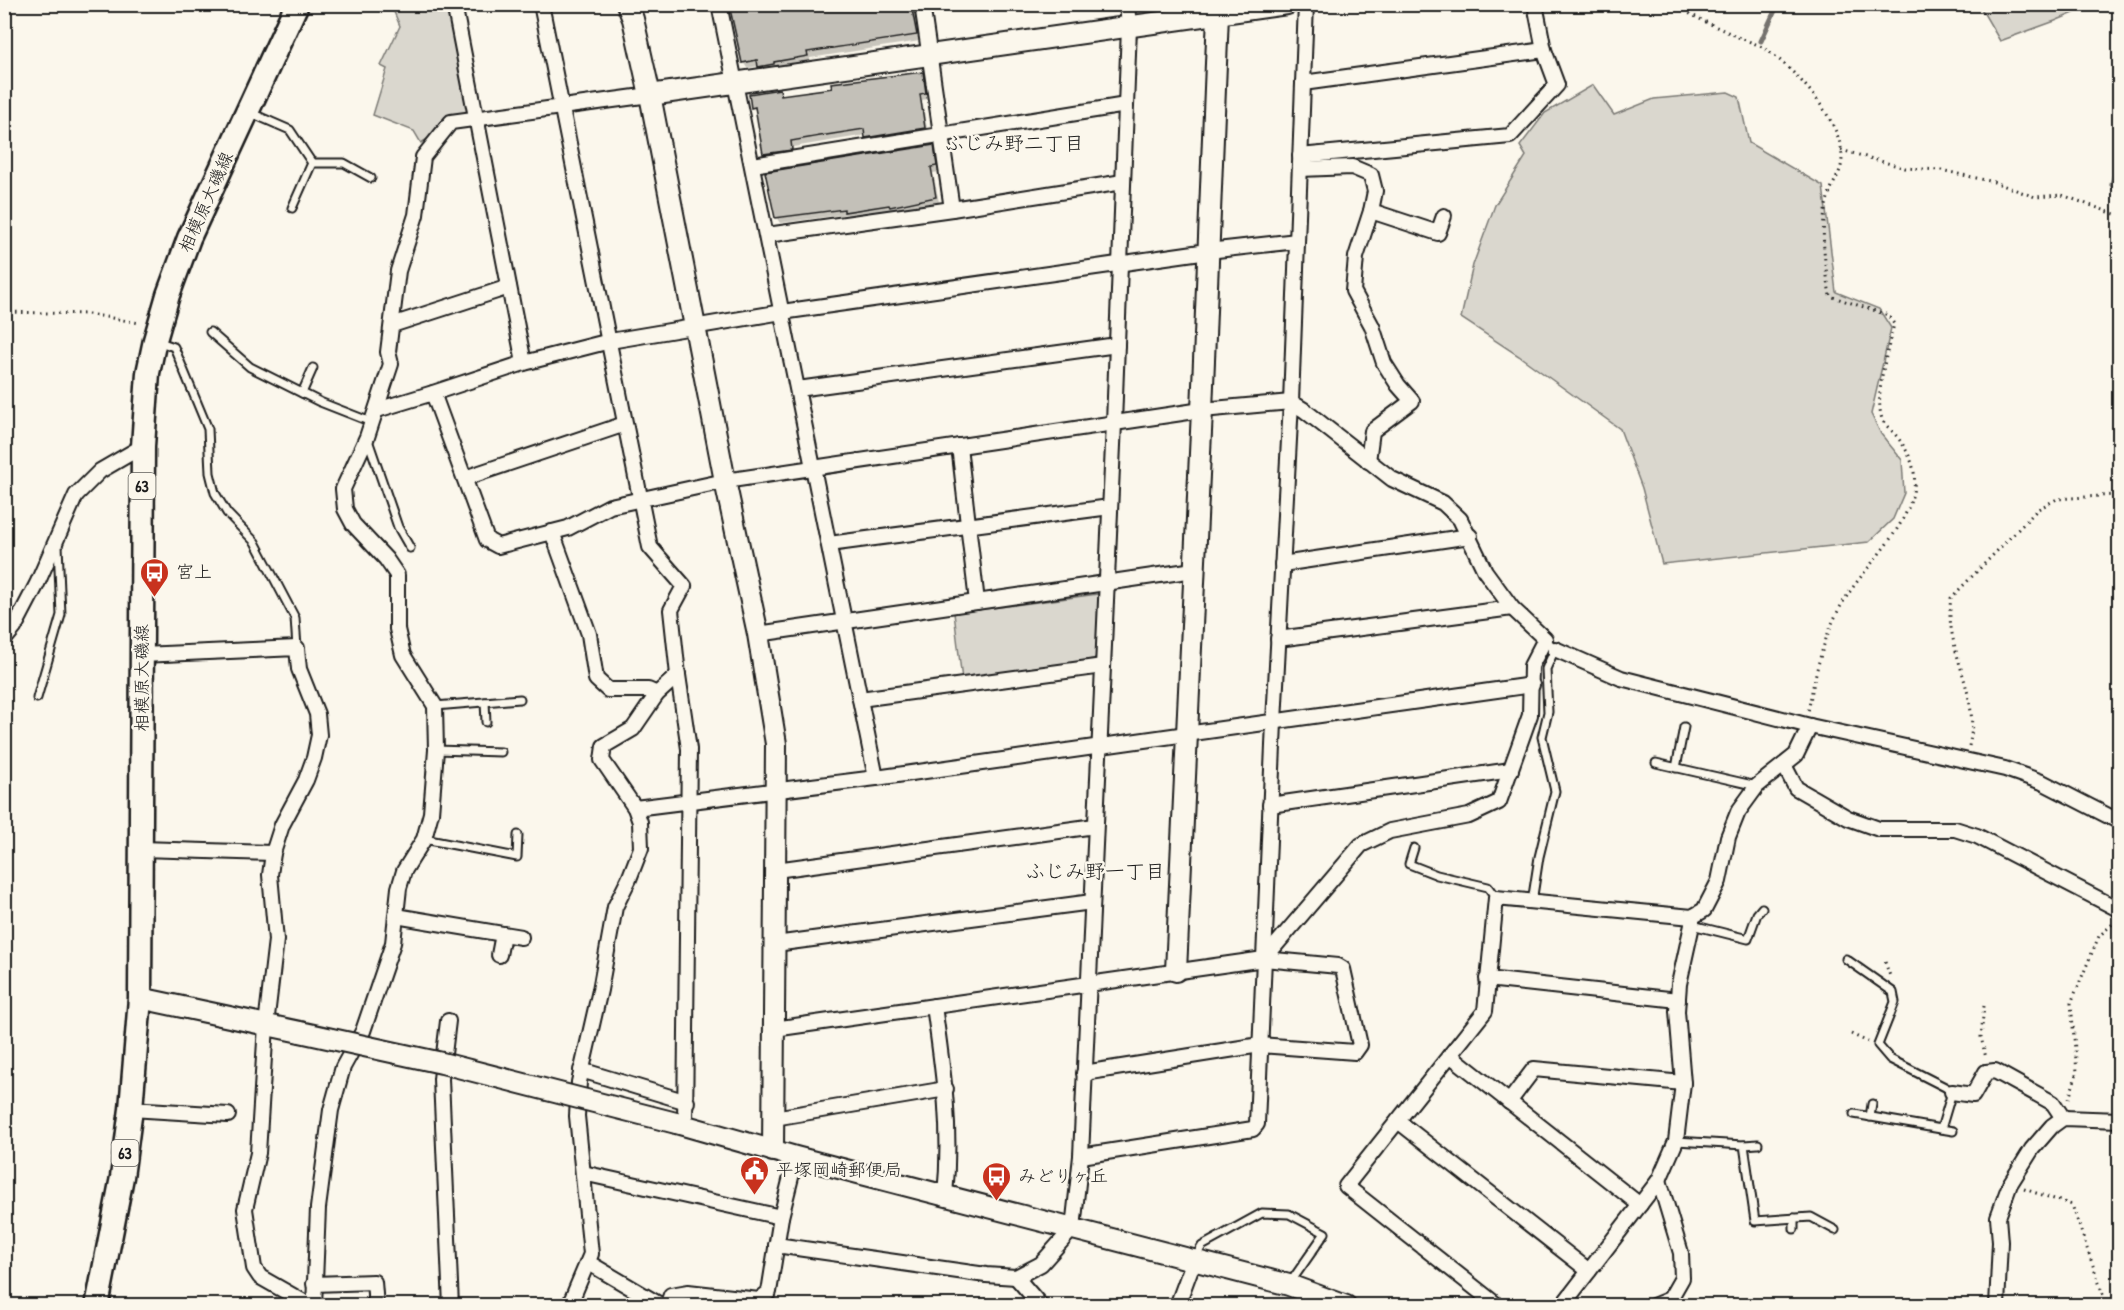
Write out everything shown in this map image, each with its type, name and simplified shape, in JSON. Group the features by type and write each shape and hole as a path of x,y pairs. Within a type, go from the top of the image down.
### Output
{"main road":[{"name":"相模原大磯線","path":"97,1305 122,1177 131,1109 140,998 143,446 148,373 157,333 189,238 297,4"}],"street":[{"path":"454,4 525,363"},
{"path":"541,4 650,547 684,586 671,610 689,749 687,1102 681,1124"},
{"path":"627,4 633,19 650,95 725,481 758,634 776,744 773,1151"},
{"path":"719,4 876,778"},
{"path":"922,4 952,209"},
{"path":"776,1245 986,1275 1016,1277 1041,1264 1073,1228 1081,1156 1107,583 1129,27 1127,4"},
{"path":"142,655 297,648 299,669 317,714 319,735 314,758 306,780 282,825 273,853 270,875 276,940 266,1025 258,1153 245,1209 254,1268 260,1277 313,1305 318,1208 332,1110 343,1067 363,1031 393,943 399,888 404,871 424,840 431,813 436,750 435,706 403,655 397,629 397,575 386,559 353,524 345,509 343,489 367,437 391,364 388,352 398,271 416,215 423,158 451,122 1287,4"},
{"path":"1081,1156 1253,1129 1257,1124 1270,805 1291,402 1306,4"},
{"path":"1300,162 1510,136 1557,85 1544,50 1535,4"},
{"path":"1176,971 1218,14"},
{"path":"1303,83 1544,50"},
{"path":"753,165 1126,105"},
{"path":"1300,162 1352,167 1371,175 1375,191 1356,257 1353,291 1372,326 1384,363 1412,401 1371,430 1368,461"},
{"path":"767,235 1123,182"},
{"path":"1371,211 1438,233 1444,216"},
{"path":"374,416 433,393 525,363 610,341 782,312 1209,251 1297,241"},
{"path":"392,325 509,287"},
{"path":"798,388 1117,345"},
{"path":"433,393 487,540 498,546 568,528 610,506 725,481 1202,410 1291,402 1392,479 1443,503 1460,519 1485,571 1512,608 1550,644 1621,678 1808,725 2005,769 2042,782 2120,822"},
{"path":"465,478 625,424"},
{"path":"4,640 14,628 38,584 76,495 100,471 143,446"},
{"path":"959,446 977,602"},
{"path":"829,544 1110,507"},
{"path":"552,532 589,634 596,679 608,690 648,690 657,694"},
{"path":"1282,564 1470,536"},
{"path":"758,634 1194,570"},
{"path":"1278,639 1512,608"},
{"path":"1264,959 1361,845 1390,831 1469,816 1499,802 1530,715 1531,666 1550,644"},
{"path":"860,699 1103,666"},
{"path":"569,1305 591,1254 577,1116 581,1070 600,990 615,907 641,848 640,822 635,808 602,759 604,746 633,729 657,694 678,675"},
{"path":"635,808 776,792 1532,685"},
{"path":"1562,1305 1659,1180 1676,1142 1683,1083 1678,984 1692,921 1704,909 1719,881 1728,837 1738,812 1757,786 1796,755 1808,725"},
{"path":"1784,765 1796,788 1848,818 1879,829 1955,829 1977,836 2118,916"},
{"path":"1270,805 1511,770"},
{"path":"776,870 1095,826"},
{"path":"141,849 273,853"},
{"path":"1498,1305 1346,1186 1485,1011 1496,898 1692,921"},
{"path":"775,944 1092,902"},
{"path":"396,916 521,937"},
{"path":"499,955 503,934"},
{"path":"774,1029 1264,959 1338,966 1343,969 1360,1045 1355,1052 1260,1045 1084,1073"},
{"path":"1487,979 1678,1000"},
{"path":"140,998 442,1063 1289,1285 1346,1305"},
{"path":"934,1006 946,1089 949,1159 945,1195"},
{"path":"448,1021 441,1078 451,1305"},
{"path":"1450,1055 1640,1205"},
{"path":"1509,1102 1534,1069 1683,1083"},
{"path":"581,1070 687,1102"},
{"path":"1952,1092 1973,1095 1986,1072 1995,1071 2053,1103 2063,1118"},
{"path":"774,1118 946,1089"},
{"path":"131,1109 228,1115"},
{"path":"1997,1305 2000,1242 1998,1217 2010,1184 2032,1149 2052,1126 2063,1118 2120,1120"},
{"path":"1398,1121 1589,1271"},
{"path":"667,1305 671,1296 688,1292 759,1300 769,1292 781,1217 796,1157"},
{"path":"584,1173 781,1217"},
{"path":"1653,1305 1670,1299 1682,1278 1681,1253 1659,1180"},
{"path":"1177,1305 1194,1260"},
{"path":"589,1263 662,1305"},
{"path":"1016,1277 1041,1305"},
{"path":"314,1284 374,1282 376,1305"}],"lane":[{"path":"246,111 290,130 312,163"},
{"path":"312,163 344,163 370,178"},
{"path":"292,208 312,163"},
{"path":"210,332 250,367 302,393 374,416"},
{"path":"157,333 174,347 208,429 210,472 215,493 227,513 255,542 296,618 297,648"},
{"path":"302,393 313,368"},
{"path":"367,437 398,527 410,548"},
{"path":"37,698 61,615 58,533"},
{"path":"1532,902 1539,857 1556,791 1542,737 1548,712 1546,669 1550,644"},
{"path":"435,706 520,699"},
{"path":"485,702 486,722"},
{"path":"1676,768 1684,727"},
{"path":"436,750 501,752"},
{"path":"1656,764 1757,786"},
{"path":"424,840 517,857 518,835"},
{"path":"1414,848 1409,864 1437,875 1488,886 1496,898"},
{"path":"1692,921 1748,939 1757,914 1762,908"},
{"path":"1846,959 1893,992 1896,1002 1878,1045 1890,1059 1952,1092 1941,1129"},
{"path":"1870,1117 1872,1104"},
{"path":"1854,1114 1953,1131"},
{"path":"1676,1142 1758,1144"},
{"path":"1744,1145 1755,1221 1811,1217 1835,1230"},
{"path":"1194,1260 1202,1246 1262,1213 1289,1214 1325,1233 1289,1285"},
{"path":"1794,1218 1794,1229"}],"path":[{"path":"1674,4 1765,49 1824,107 1837,129 1842,157 1839,176 1830,191 1825,215 1824,258 1830,296 1888,315 1894,324 1880,400 1882,421 1896,435 1913,461 1915,486 1908,510 1878,557 1844,600 1826,640 1813,685 1808,725"},
{"path":"1841,150 1905,168 1941,171 1994,182 2035,197 2062,195 2120,216"},
{"path":"4,312 88,314 157,333"},
{"path":"1965,760 1971,738 1971,707 1948,614 1951,598 2038,509 2057,499 2114,495 2120,497"},
{"path":"2063,1118 2077,1072 2071,1003 2099,936 2118,916"},
{"path":"1983,1006 1981,1037 1989,1072"},
{"path":"1851,1034 1878,1045"},
{"path":"2010,1184 2072,1205 2107,1305"}],"shaded area":[{"path":"379,5 446,5 469,113 421,143 414,131 373,115 387,69 381,66 400,26 394,12"},
{"path":"1979,5 2093,5 2000,41"},
{"path":"1593,85 1614,115 1654,99 1728,92 1739,97 1749,143 1823,186 1836,292 1879,309 1891,328 1871,414 1881,434 1902,460 1904,493 1893,519 1869,542 1662,564 1642,488 1620,429 1519,356 1461,318 1473,265 1495,205 1526,156 1520,146 1545,113"},
{"path":"2119,152 2120,196 2110,185"},
{"path":"1098,594 1100,596 1098,654 1094,659 962,680 954,613"}],"building":[{"path":"781,4 911,4 917,35 807,52 808,56 758,67 757,60 742,63 730,9"},
{"path":"923,72 926,93 920,94 925,128 865,138 864,129 820,136 791,141 792,150 763,154 755,107 751,108 749,94 780,89 781,95 832,88 831,83"},
{"path":"934,145 937,166 931,167 936,197 890,207 889,205 844,212 844,209 775,218 765,172"}],"waterway":[{"path":"1761,41 1778,4"}],"place":[{"name":"宮上","path":"155,598"},
{"name":"平塚岡崎郵便局","path":"755,1196"},
{"name":"みどりヶ丘","path":"997,1202"}],"district":[{"name":"ふじみ野二丁目","path":"1014,143"},
{"name":"ふじみ野一丁目","path":"1095,871"}]}
